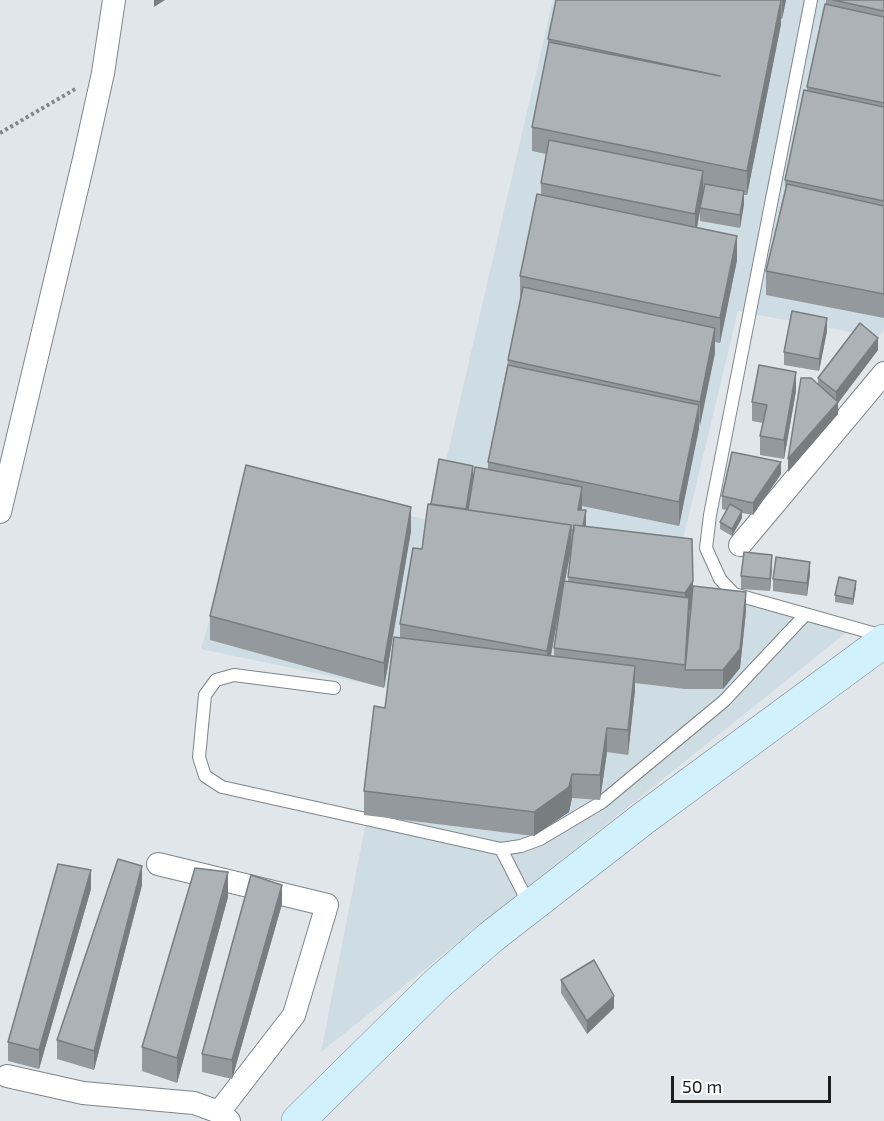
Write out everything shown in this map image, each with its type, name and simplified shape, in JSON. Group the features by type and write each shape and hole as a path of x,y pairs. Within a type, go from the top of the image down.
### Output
{"main road":[{"path":"298,1121 437,984 530,906 644,818 884,641"}],"street":[{"path":"0,512 103,73 114,0"},
{"path":"740,545 884,373"},
{"path":"7,1076 46,1087 111,1097 194,1103 224,1116 294,1015 327,905 158,864"}],"lane":[{"path":"811,0 710,515 706,548 720,579 735,594 884,637"},
{"path":"334,688 234,675 216,680 205,695 199,757 205,776 222,787 501,849 521,846 540,839 602,802 724,701 805,615"},
{"path":"501,849 530,906"}],"path":[{"path":"0,133 103,73"}],"shaded area":[{"path":"553,0 884,0 884,330 878,337 738,311 672,585 852,628 321,1052 392,689 201,649 250,478 432,521"}],"building":[{"path":"556,0 781,0 747,171 532,127 549,42 720,76 548,39"},
{"path":"833,0 884,0 884,11"},
{"path":"825,4 884,17 884,103 807,87"},
{"path":"804,90 884,107 884,201 785,180"},
{"path":"549,140 703,171 695,214 541,183"},
{"path":"705,184 744,191 740,215 700,208"},
{"path":"787,184 884,206 884,294 766,271"},
{"path":"537,194 737,236 720,318 520,276"},
{"path":"523,287 715,328 700,402 508,360"},
{"path":"792,311 827,318 819,359 784,352"},
{"path":"860,323 878,338 836,392 818,378"},
{"path":"508,365 699,405 679,502 488,462"},
{"path":"759,365 796,372 784,440 760,436 767,405 752,402"},
{"path":"801,378 811,378 838,402 788,459"},
{"path":"732,452 781,462 753,503 722,496"},
{"path":"439,459 473,466 466,509 431,504"},
{"path":"246,465 411,507 384,663 210,616"},
{"path":"475,467 582,487 578,510 586,510 583,526 574,525 574,531 571,530 571,525 468,510"},
{"path":"428,504 571,525 547,651 400,624 413,548 422,549"},
{"path":"730,504 742,511 732,529 720,522"},
{"path":"574,525 692,539 693,581 685,593 568,577"},
{"path":"744,552 772,555 770,579 741,576"},
{"path":"776,557 810,562 807,583 773,579"},
{"path":"839,577 856,581 853,599 835,595"},
{"path":"564,581 689,598 685,665 554,648"},
{"path":"693,586 746,592 740,649 723,670 685,670"},
{"path":"394,637 635,666 628,730 607,728 600,775 572,774 569,787 534,812 364,791 374,706 385,708"},
{"path":"118,859 142,866 94,1051 57,1040"},
{"path":"58,864 91,870 39,1050 8,1042"},
{"path":"195,868 228,872 177,1058 142,1047"},
{"path":"251,875 282,885 232,1060 202,1054"},
{"path":"594,960 614,996 587,1021 561,980"}]}
